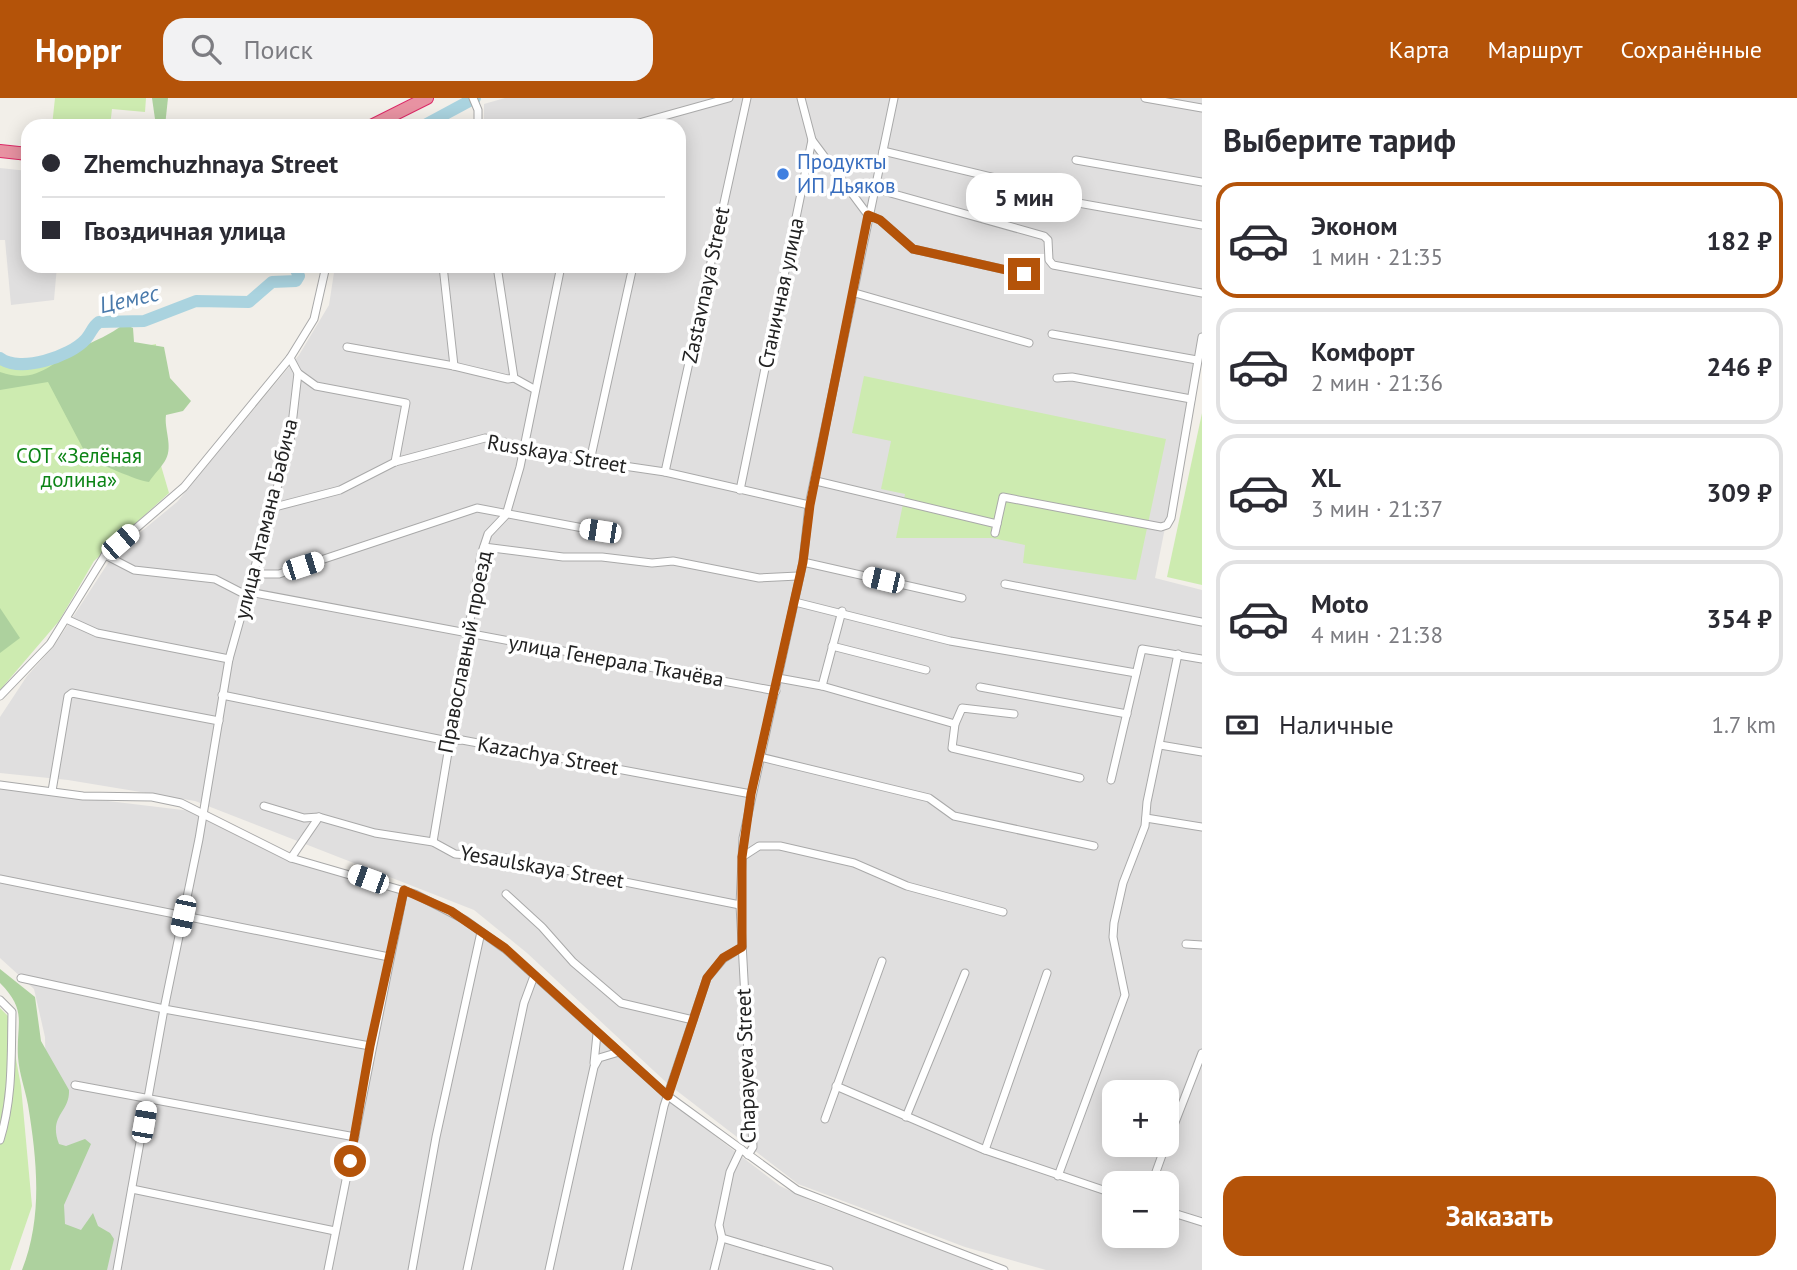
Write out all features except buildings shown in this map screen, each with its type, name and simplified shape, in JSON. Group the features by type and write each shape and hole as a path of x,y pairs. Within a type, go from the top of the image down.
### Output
{"highway":[{"path":"385,119 427,98"},
{"path":"0,151 21,154"}],"street":[{"path":"655,119 730,98"},
{"name":"Zastavnaya Street","path":"666,472 747,98"},
{"name":"Станичная улица","path":"740,490 812,140 801,98"},
{"name":"Chapayeva Street","path":"894,98 810,505 795,602 751,794 742,857 740,905 753,1147 748,1155 797,1190 1004,1270"},
{"path":"1145,98 1202,108"},
{"path":"475,101 477,119"},
{"path":"812,140 868,215 880,220 913,249 1024,274"},
{"path":"883,151 1046,190"},
{"path":"1076,160 1202,182"},
{"path":"876,190 1044,236 1048,240 1049,260 1053,265 1202,293"},
{"path":"1067,201 1202,225"},
{"path":"0,696 50,644 104,555 184,487 290,358 314,319 324,273"},
{"path":"444,273 454,366"},
{"path":"498,273 514,378"},
{"name":"Православный проезд","path":"433,842 448,741 484,547 488,534 506,515 559,273"},
{"path":"590,461 631,273"},
{"path":"855,293 1030,343"},
{"path":"1052,334 1197,360"},
{"path":"816,481 996,529 1003,497 1161,527 1167,525 1171,518 1202,337"},
{"path":"347,347 514,378 534,390"},
{"path":"290,358 298,373 316,386 407,403 396,462"},
{"name":"улица Атамана Бабича","path":"117,1270 229,659 290,442 298,373"},
{"path":"1057,378 1072,377 1191,399"},
{"name":"Russkaya Street","path":"271,508 341,490 396,462 485,438 590,461 666,472 810,505"},
{"path":"254,574 279,574 477,508 600,531"},
{"path":"484,547 652,564 673,561 760,578 798,576"},
{"name":"улица Генерала Ткачёва","path":"104,555 134,570 215,579 249,594 776,691"},
{"path":"803,562 962,598"},
{"path":"1005,584 1202,622"},
{"path":"795,602 842,611 950,641 1136,673"},
{"path":"822,686 842,611"},
{"path":"66,620 97,633 229,659"},
{"path":"832,646 926,670"},
{"path":"1111,780 1142,649 1202,659"},
{"path":"1058,1176 1125,995 1113,937 1123,883 1141,841 1178,654"},
{"path":"778,678 822,686 955,724"},
{"path":"980,687 1128,714"},
{"path":"52,791 68,696 72,693 219,721"},
{"name":"Kazachya Street","path":"222,695 448,741 462,740 751,794"},
{"path":"1014,714 966,707 959,711 951,744 955,751 1080,778"},
{"path":"1160,745 1202,752"},
{"path":"760,757 929,798 954,816 1094,846"},
{"path":"0,785 83,796 152,797 181,803 202,811 231,830 291,858 404,890 451,911 534,976 668,1096 748,1155"},
{"name":"Yesaulskaya Street","path":"264,806 304,818 319,817 376,833 433,842 455,854 505,858 740,905"},
{"path":"291,858 319,817"},
{"path":"1146,818 1202,827"},
{"path":"742,857 759,846 780,846 854,863 907,886 1003,912"},
{"path":"0,879 389,957"},
{"path":"328,1270 370,1046 404,890"},
{"path":"506,894 542,927 573,962 621,1003 693,1020"},
{"path":"412,1270 436,1137 481,932"},
{"path":"1186,944 1202,945"},
{"path":"627,1270 668,1096 693,1020 713,968 742,947"},
{"path":"825,1119 882,961"},
{"path":"906,1118 965,972"},
{"path":"985,1150 1047,973"},
{"path":"467,1270 524,1003 534,976"},
{"path":"21,978 164,1009 370,1046"},
{"path":"0,1000 12,1012 13,1067 8,1112 0,1140"},
{"path":"550,1270 594,1067 597,1034"},
{"path":"594,1067 600,1058 619,1052"},
{"path":"1179,1113 1202,1053"},
{"path":"75,1084 355,1137"},
{"path":"836,1086 985,1150 1102,1190"},
{"path":"714,1270 722,1238 719,1225 730,1172 741,1149"},
{"path":"132,1189 335,1231"},
{"path":"1179,1215 1202,1222"},
{"path":"722,1238 829,1270"},
{"path":"793,1270 795,1261"}],"shaded area":[{"path":"505,98 1202,98 1202,342 1155,578 1202,590 1202,1270 1046,1270 965,1247 798,1184 668,1084 527,953 474,910 195,801 68,780 0,773 0,717 27,676 54,646 114,554 177,502 299,355 329,305 334,273 686,273 686,119 484,119 484,104"},
{"path":"0,168 21,170 21,273 56,273 54,300 11,305 5,240 0,240"},
{"path":"0,788 191,811 284,859 416,897 481,934 655,1090 780,1186 814,1202 995,1270 50,1270 45,1037 34,989 0,958"}],"green space":[{"path":"55,98 146,98 145,112 112,109 111,119 53,119"},
{"path":"152,98 168,98 166,119 155,119"},
{"path":"124,324 133,328 134,342 164,347 170,378 191,401 183,411 166,415 168,454 149,482 88,458 48,382 0,390 0,372 24,376 34,374"},
{"name":"СОТ «Зелёная долина»","path":"156,344 155,445 169,493 94,561 59,621 0,690 0,363 20,370"},
{"path":"864,376 1166,439 1136,580 1023,563 1025,545 992,538 896,538 905,494 881,489 891,441 852,433"},
{"path":"1202,413 1202,585 1167,577"},
{"path":"0,608 20,638 0,653"},
{"path":"0,969 35,997 41,1041 69,1090 56,1127 59,1144 66,1146 85,1139 91,1144 64,1205 65,1224 81,1230 93,1213 98,1226 110,1233 114,1239 107,1270 22,1270 29,1250 36,1209 36,1167 28,1105 19,1063 19,1018 14,1002 0,983"},
{"path":"0,1008 8,1016 21,1086 32,1206 10,1270 0,1270"}],"waterway":[{"name":"Цемес","path":"436,119 475,98"},
{"name":"Цемес","path":"0,358 20,364 44,361 79,346 99,322 144,321 196,301 249,302 272,282 296,281 298,273"}],"place":[{"name":"Продукты ИП Дьяков","path":"783,174"}],"route":[{"path":"350,1161 370,1046 404,890 451,911 505,948 668,1096 707,978 723,958 742,947 740,905 743,838 795,602 810,505 855,293 868,215 880,220 913,249 1024,274"}]}
